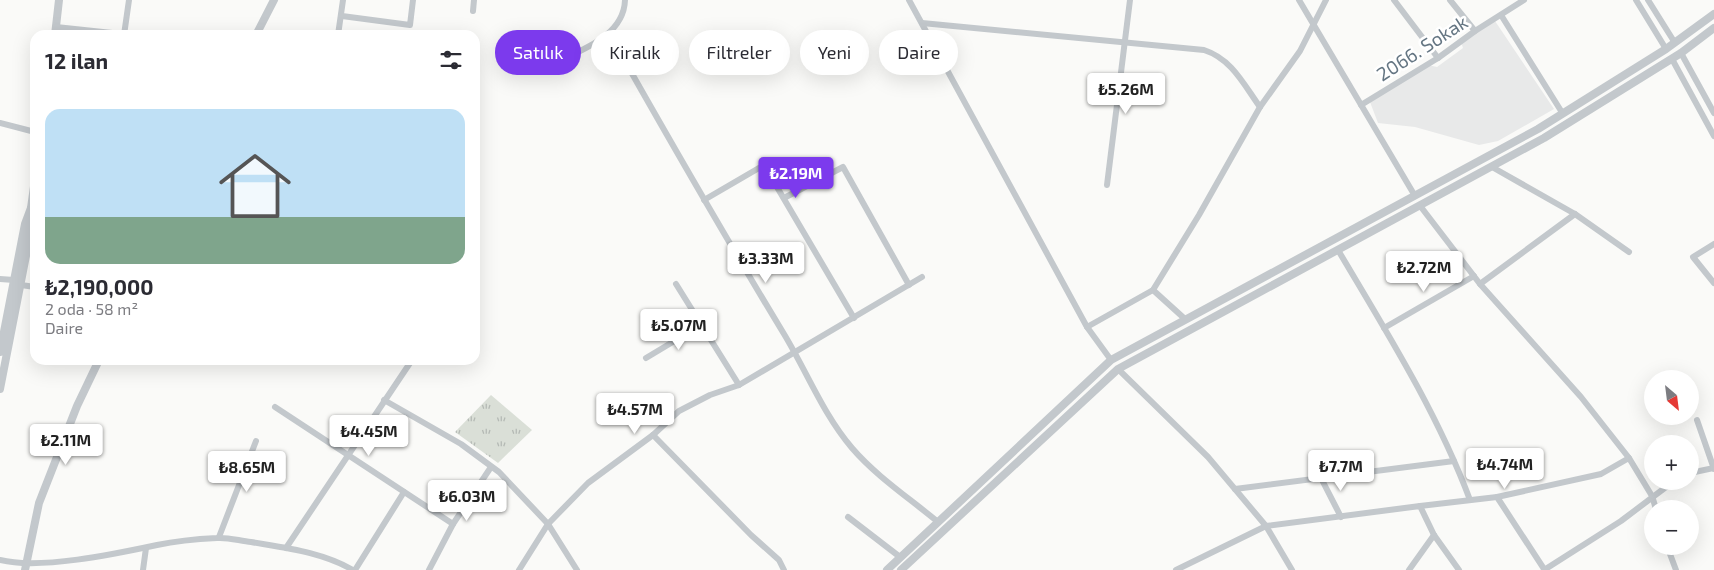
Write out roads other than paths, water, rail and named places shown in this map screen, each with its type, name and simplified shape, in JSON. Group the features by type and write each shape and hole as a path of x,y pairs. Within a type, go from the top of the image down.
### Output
{"street":[{"path":"55,30 59,0"},
{"path":"125,30 129,0"},
{"path":"259,30 274,0"},
{"path":"339,30 343,0"},
{"path":"342,16 410,24 413,0"},
{"path":"472,11 474,0"},
{"path":"612,30 617,27 625,0"},
{"path":"909,0 1088,327 1118,369 1208,457 1235,489 1266,526 1292,570"},
{"path":"1107,185 1123,42 1130,0"},
{"path":"1299,0 1342,70 1360,105 1421,207 1480,284 1581,397 1629,458 1653,500"},
{"path":"1088,327 1153,290 1200,214 1260,107 1300,51 1312,24 1326,0"},
{"path":"1394,0 1438,58"},
{"path":"1450,0 1475,31"},
{"name":"2066. Sokak","path":"1360,105 1438,58 1475,31 1524,0"},
{"path":"1636,0 1672,59 1714,136"},
{"path":"1648,0 1681,53 1714,113"},
{"path":"887,570 1111,360 1563,114 1666,49 1714,14"},
{"path":"1501,15 1563,114"},
{"path":"922,23 1198,49 1216,55 1232,68 1260,107"},
{"path":"901,570 1118,369 1421,207 1544,138 1672,59 1714,28"},
{"path":"632,75 704,200 796,353 825,411 850,447 874,472 938,522"},
{"path":"0,123 30,131"},
{"path":"704,200 764,165 854,318"},
{"path":"784,198 842,167 908,285"},
{"path":"1492,167 1575,214 1629,252"},
{"path":"1480,284 1575,214"},
{"path":"0,352 30,234"},
{"path":"1714,244 1693,257 1714,283"},
{"path":"1338,250 1410,372 1454,461 1470,500"},
{"path":"1384,328 1474,276"},
{"path":"519,570 548,524 588,483 653,435 678,411 739,385 922,277"},
{"path":"0,279 30,286"},
{"path":"0,389 17,283"},
{"path":"676,284 739,385"},
{"path":"1153,290 1185,319"},
{"path":"646,358 701,325"},
{"path":"25,568 40,504 77,406 97,365"},
{"path":"286,548 408,365"},
{"path":"384,400 461,444 491,466 548,524 577,570"},
{"path":"274,407 453,524"},
{"path":"1699,425 1714,468 1699,471"},
{"path":"653,435 751,536 791,570"},
{"path":"219,537 256,440"},
{"path":"1176,570 1266,526 1497,497 1602,474 1629,458"},
{"path":"1235,489 1454,461"},
{"path":"429,570 453,524 491,466"},
{"path":"1321,478 1341,517"},
{"path":"1497,497 1544,570 1621,521 1661,490"},
{"path":"0,560 25,568 72,564 146,548 219,537 303,551 341,563 354,570 404,492"},
{"path":"1420,506 1434,535 1459,570"},
{"path":"848,517 900,557"},
{"path":"1409,570 1434,535"},
{"path":"143,570 146,548"},
{"path":"1670,555 1676,570"},
{"path":"779,560 784,570"}]}
